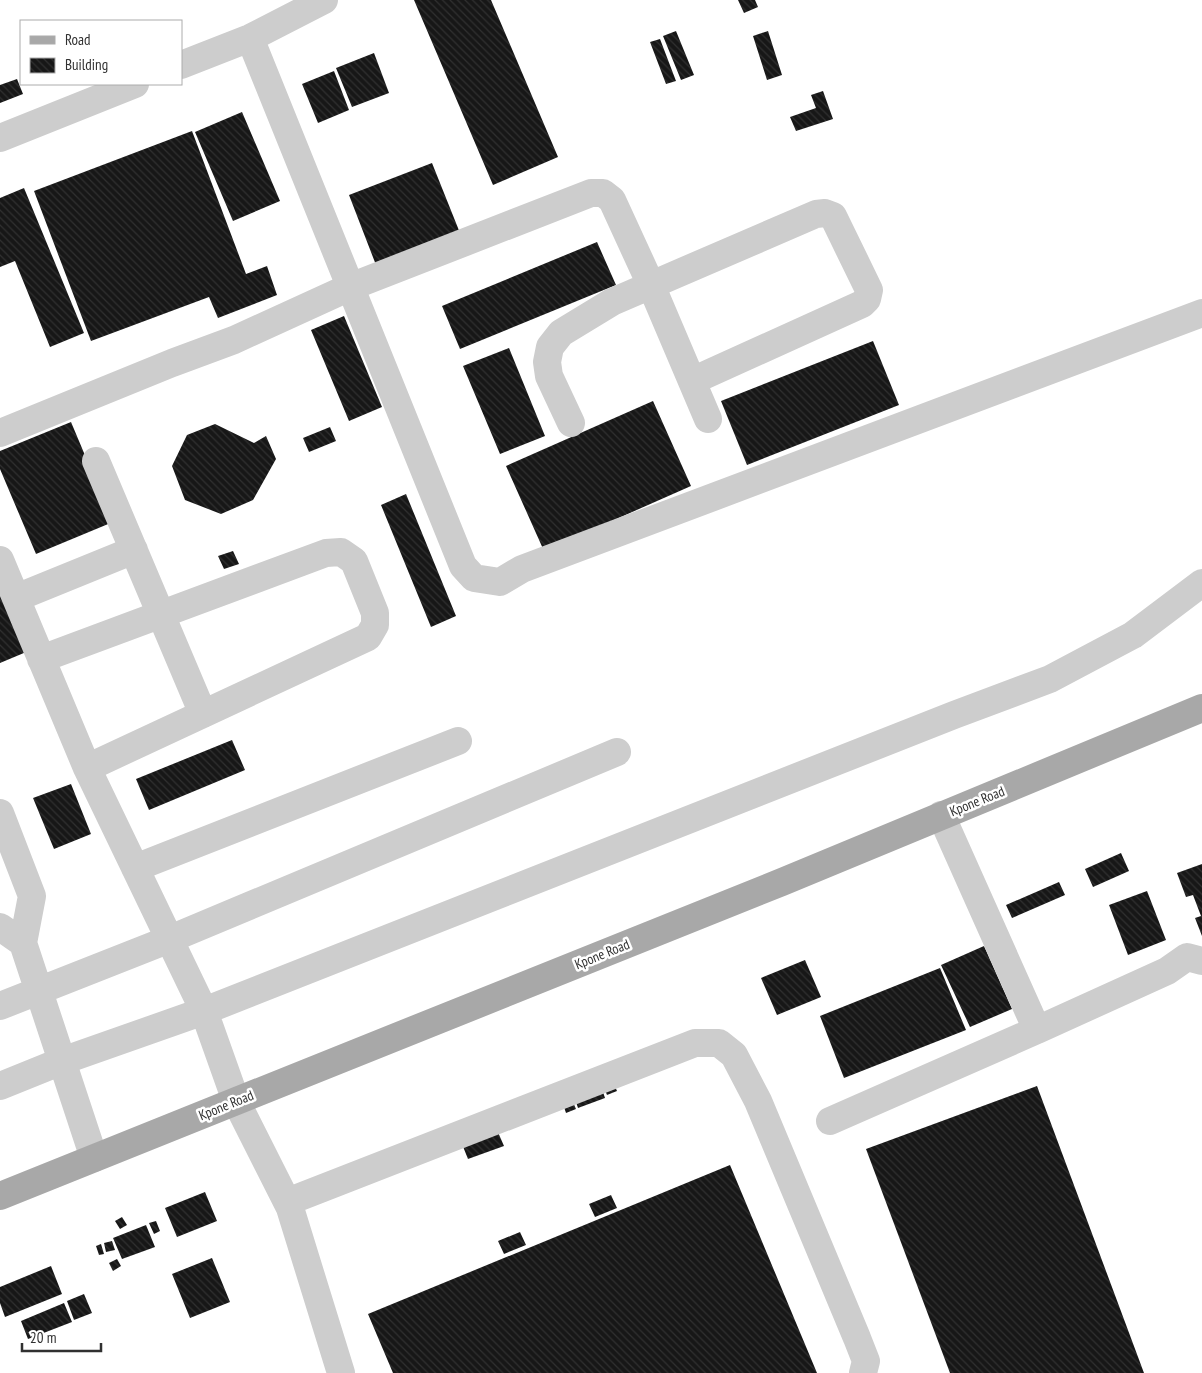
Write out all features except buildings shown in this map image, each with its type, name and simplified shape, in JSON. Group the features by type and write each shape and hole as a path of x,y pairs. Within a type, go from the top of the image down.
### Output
{"main road":[{"name":"Kpone Road","path":"0,1196 773,886 1202,708"}],"lane":[{"path":"182,65 250,38 324,0"},
{"path":"250,38 463,566 474,578 500,582 522,569 1202,313"},
{"path":"0,138 132,85"},
{"path":"0,433 172,363 234,340 350,287 590,193 603,193 612,200 651,285 708,419"},
{"path":"571,423 549,376 547,362 550,347 561,333 612,302 816,214 825,213 833,216 869,290 867,299 862,304 692,382"},
{"path":"96,461 203,714"},
{"path":"16,598 134,550"},
{"path":"42,659 326,553 341,552 354,561 375,613 375,625 368,637 87,768"},
{"path":"0,560 87,768 204,1011 236,1101 287,1202 341,1373"},
{"path":"0,1086 62,1061 204,1011 935,722 1050,679 1133,635 1202,583"},
{"path":"135,868 458,741"},
{"path":"0,1006 170,939 618,752"},
{"path":"0,814 32,896 23,943 94,1158"},
{"path":"941,815 1037,1030"},
{"path":"0,927 23,943"},
{"path":"830,1120 1037,1030 1166,971 1187,957 1202,961"},
{"path":"287,1202 695,1044 719,1044 734,1055 758,1101 866,1361 863,1373"}]}
